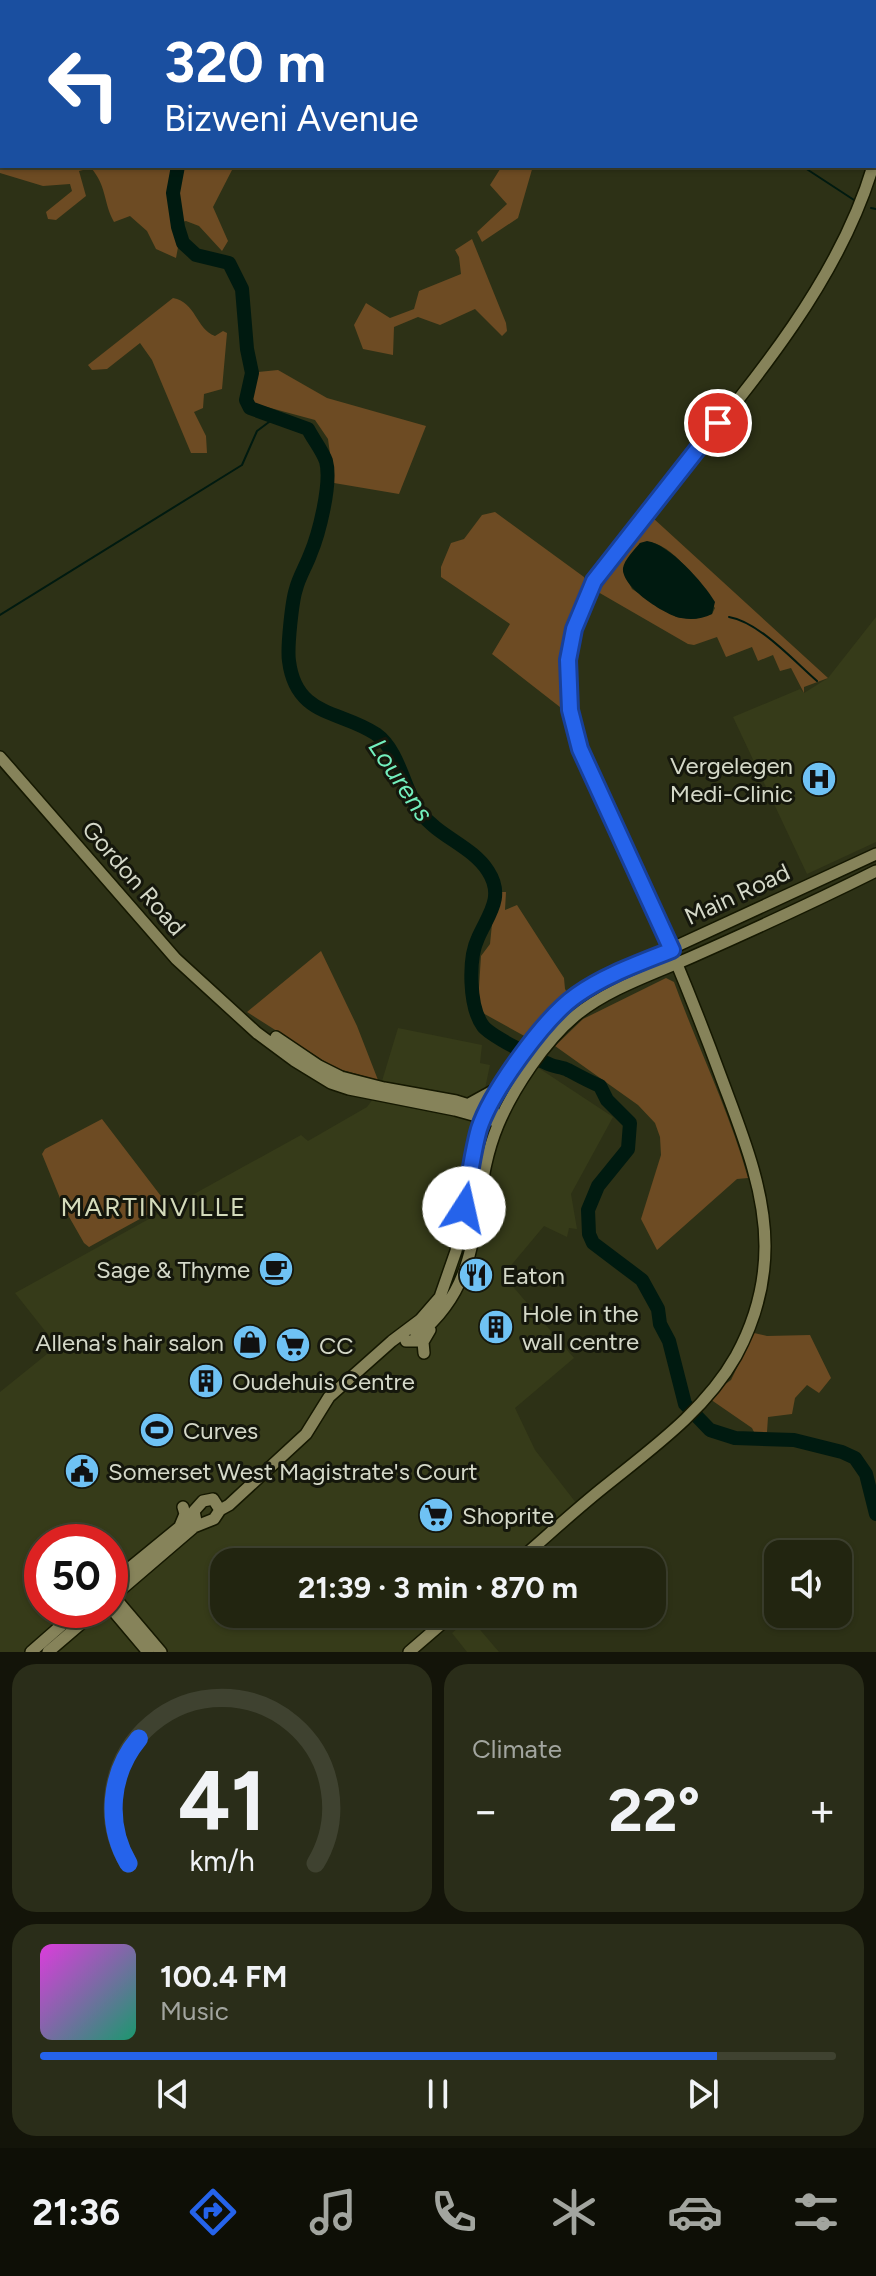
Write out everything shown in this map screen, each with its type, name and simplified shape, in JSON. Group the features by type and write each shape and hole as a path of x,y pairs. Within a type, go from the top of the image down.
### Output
{"street":[{"path":"533,1548 614,1481 709,1392 735,1358 744,1339 760,1292 765,1246 757,1183 688,989 580,749 574,728 568,677 574,629 603,567 801,313 860,206 873,168"},
{"name":"Gordon Road","path":"0,757 159,942 257,1033 295,1061 331,1083 362,1093 486,1114"},
{"name":"Main Road","path":"410,1334 440,1297 451,1270 477,1138 486,1114 520,1058 555,1012 586,989 876,854"},
{"name":"Main Road","path":"216,1504 229,1505 306,1434 329,1397 385,1350 435,1323 456,1293 465,1272 489,1157 501,1120 534,1064 561,1028 589,1005 876,871"},
{"path":"688,989 691,966 716,946"},
{"name":"Gordon Road","path":"244,1019 341,1077 469,1104 501,1120"},
{"path":"469,1104 503,1084"},
{"path":"424,1353 423,1342 435,1323"},
{"path":"128,1570 197,1519 214,1519 216,1504 200,1504 195,1509 197,1519"},
{"path":"174,1533 184,1519 183,1507"},
{"path":"128,1583 197,1519"},
{"path":"128,1617 161,1652"},
{"path":"128,1623 148,1652"},
{"path":"31,1652 58,1628"},
{"path":"48,1652 76,1628"},
{"path":"409,1652 437,1628"}],"shaded area":[{"path":"0,168 91,168 79,171 86,196 56,220 48,219 46,212 72,191 70,184 43,186 0,173"},
{"path":"91,168 231,168 213,207 228,241 222,251 199,226 186,221 171,225 179,242 176,258 156,249 147,231 130,216 114,222 100,181"},
{"path":"501,168 532,168 518,218 482,242 477,232 507,204 490,185"},
{"path":"472,239 507,331 502,336 475,309 440,325 418,317 394,327 393,355 363,349 354,325 366,303 390,318 414,309 419,291 461,274 455,250"},
{"path":"173,298 187,305 209,333 215,336 223,331 227,333 222,389 204,394 203,408 194,412 206,436 207,453 191,453 152,360 140,343 107,369 92,370 88,365"},
{"path":"278,370 327,398 426,426 399,494 334,483 328,439 315,420 252,403 258,372"},
{"path":"495,512 584,577 587,585 564,655 565,711 492,654 510,624 441,577 441,567 451,543 464,539 482,515"},
{"path":"653,518 828,678 804,687 804,693 791,668 780,671 773,655 758,661 752,647 726,657 717,637 688,644 598,592","holes":["651,542 680,560 695,579 715,608 712,614 694,619 676,617 632,589 623,571 640,543"]},
{"path":"647,541 665,549 703,585 715,602 712,614 693,619 674,616 636,591 624,575 623,568 640,543"},
{"name":"Vergelegen Medi-Clinic","path":"876,617 876,842 807,874 733,717 800,689 804,693 828,678"},
{"path":"497,892 506,892 505,910 517,905 564,978 569,995 547,1013 528,1038 481,1012 478,1003 481,956 490,944"},
{"path":"321,951 357,1026 378,1080 335,1068 247,1012"},
{"path":"666,978 674,982 723,1104 748,1178 737,1179 657,1250 641,1219 661,1155 655,1123 638,1105 555,1046 583,1019"},
{"path":"398,1028 482,1045 480,1063 490,1065 480,1112 490,1122 528,1061 613,1117 571,1194 577,1229 569,1228 567,1237 544,1226 503,1275 574,1358 515,1408 535,1450 580,1508 532,1548 210,1548 210,1628 436,1628 408,1652 0,1652 0,1392 57,1346 15,1293 301,1135 308,1141 367,1107 379,1091"},
{"path":"102,1119 167,1204 89,1247 64,1208 42,1154 45,1149"},
{"path":"754,1333 767,1336 810,1335 831,1378 819,1393 807,1385 795,1398 792,1414 768,1417 767,1432 755,1434 752,1428 707,1397 731,1380"},
{"path":"458,1628 479,1628 499,1652 467,1652 452,1633"}],"waterway":[{"name":"Lourens","path":"178,168 173,193 183,243 196,255 229,263 242,289 252,373 246,400 250,408 308,429 326,461 326,495 321,522 297,585 289,636 289,661 300,693 322,710 362,726 384,741 420,812 481,862 493,880 495,898 478,938 471,970 475,1007 483,1026 525,1053 600,1086 607,1100 630,1123 628,1149 598,1186 588,1210 589,1234 593,1243 642,1280 658,1309 685,1404 710,1430 735,1438 794,1440 855,1458 866,1474 876,1514"},
{"path":"805,168 854,200"},
{"path":"871,208 876,209"},
{"path":"0,615 242,465 257,431 277,416"},
{"path":"729,617 764,634 817,681"}],"place":[{"name":"Vergelegen Medi-Clinic","path":"819,779"},
{"name":"Sage & Thyme","path":"276,1269"},
{"name":"Eaton","path":"476,1275"},
{"name":"Hole in the wall centre","path":"496,1327"},
{"name":"Allena's hair salon","path":"250,1342"},
{"name":"CC","path":"293,1345"},
{"name":"Oudehuis Centre","path":"206,1381"},
{"name":"Curves","path":"157,1430"},
{"name":"Somerset West Magistrate's Court","path":"82,1471"},
{"name":"Shoprite","path":"436,1515"}],"district":[{"name":"MARTINVILLE","path":"154,1207"}],"route":[{"path":"464,1208 480,1127 503,1084 537,1033 555,1012 586,989 672,950 580,749 570,710 568,660 574,629 594,581 718,423"}]}
